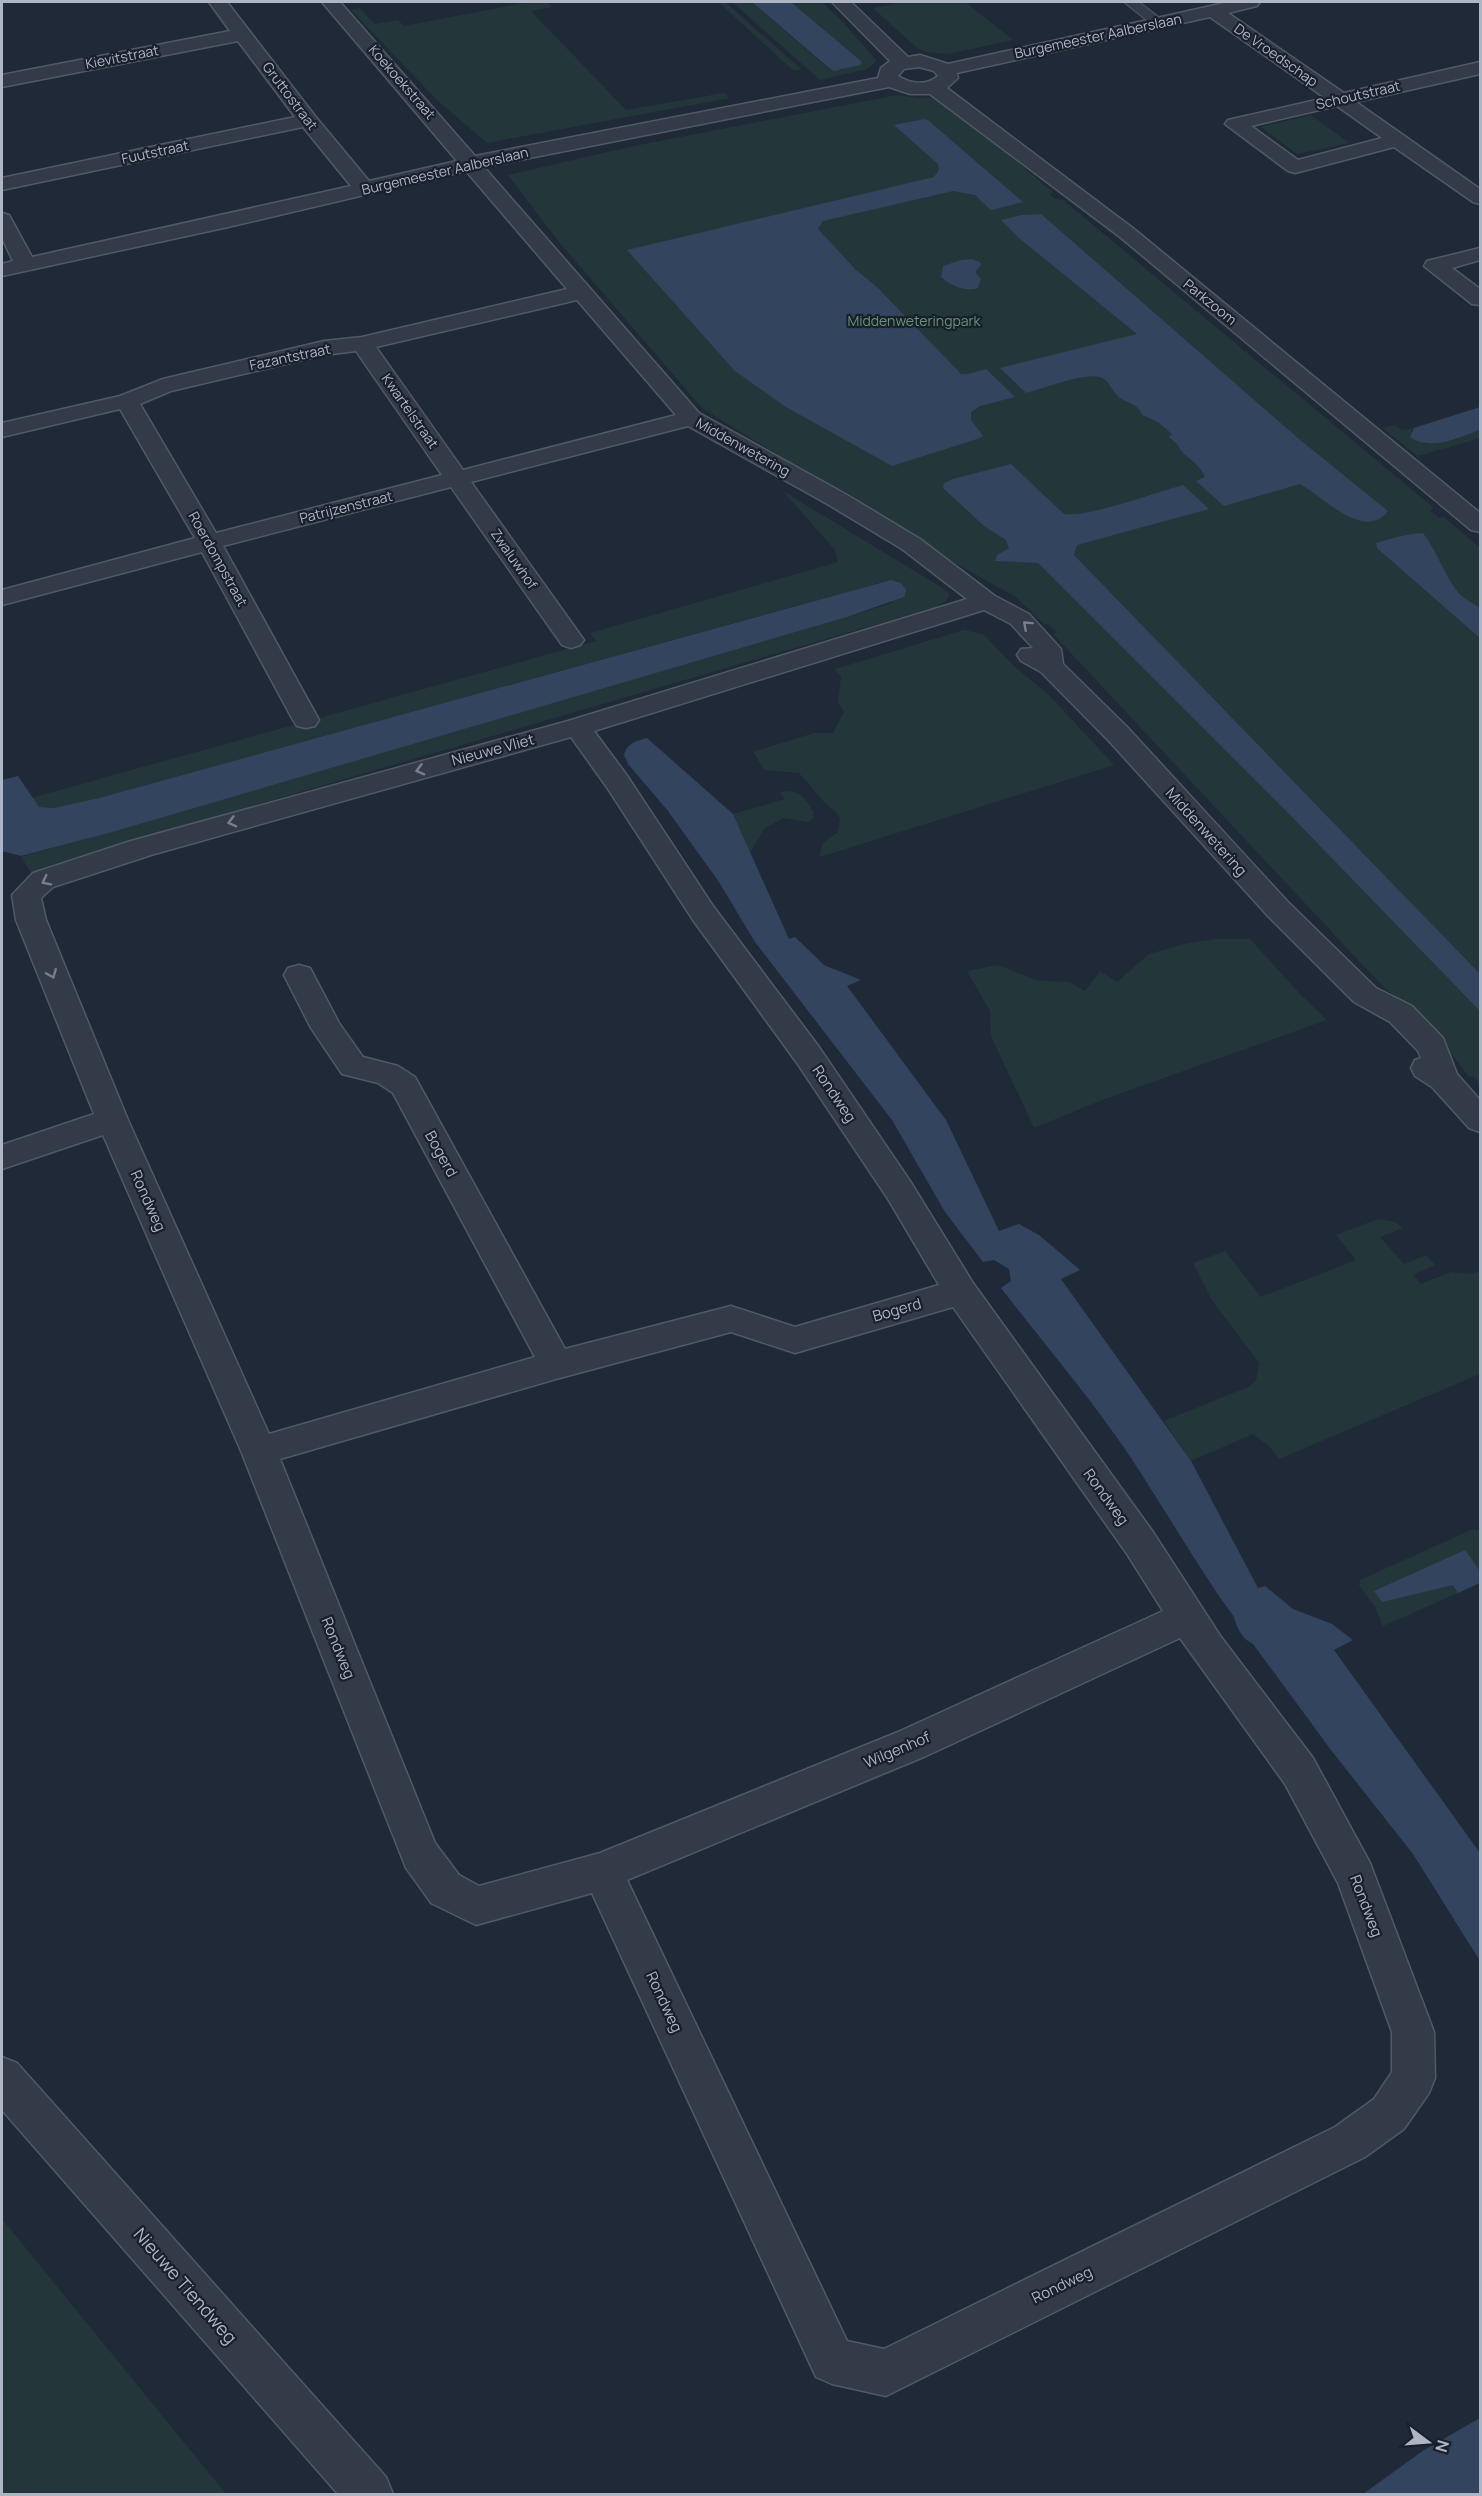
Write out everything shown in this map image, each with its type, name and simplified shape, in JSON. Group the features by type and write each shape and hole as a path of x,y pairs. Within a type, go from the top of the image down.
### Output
{"street":[{"name":"Gruttostraat","path":"218,2 364,189"},
{"path":"841,2 903,63"},
{"path":"1131,2 1159,23"},
{"name":"Burgemeester Aalberslaan","path":"945,70 1251,2"},
{"name":"Koekoekstraat","path":"339,3 473,163"},
{"name":"De Vroedschap","path":"1214,11 1397,140 1475,190"},
{"name":"Kievitstraat","path":"2,81 243,34"},
{"path":"927,62 945,70 948,78 945,81 933,87 912,88 891,81 888,72 903,63 927,62"},
{"name":"Schoutstraat","path":"1397,140 1295,166 1235,124 1480,68"},
{"name":"Burgemeester Aalberslaan","path":"2,270 473,163 891,81"},
{"name":"Parkzoom","path":"933,87 1126,233 1480,525"},
{"name":"Fuutstraat","path":"2,184 308,120"},
{"name":"Middenwetering","path":"473,163 691,418 838,500 911,544 986,601 1001,627 1028,654 1050,666 1118,734 1278,909 1365,995 1377,1021 1414,1060 1443,1079 1480,1120"},
{"path":"2,219 26,265"},
{"path":"1480,254 1435,266 1480,299"},
{"name":"Fazantstraat","path":"2,430 127,400 163,386 324,348 362,344 581,292"},
{"name":"Kwartelstraat","path":"362,344 457,478"},
{"name":"Roerdompstraat","path":"127,400 209,542 306,720"},
{"name":"Patrijzenstraat","path":"2,598 209,542 691,418"},
{"name":"Zwaluwhof","path":"457,478 571,640"},
{"name":"Nieuwe Vliet","path":"31,920 26,895 43,880 141,848 577,727 986,601"},
{"name":"Rondweg","path":"31,920 112,1120 259,1451 420,1855 445,1889 476,1906 602,1871 832,2361 886,2373 1350,2142 1389,2114 1414,2078 1413,2032 1356,1876 1299,1771 1208,1649 1140,1543 961,1292 899,1190 814,1065 703,914 618,783 577,727"},
{"name":"Bogerd","path":"299,975 326,1028 353,1066 387,1074 404,1085 556,1365"},
{"path":"2,1157 112,1120"},
{"name":"Bogerd","path":"259,1451 556,1365 731,1319 795,1340 961,1292"},
{"name":"Wilgenhof","path":"602,1871 912,1744 1187,1617"},
{"name":"Nieuwe Tiendweg","path":"2,2078 369,2494"}],"green space":[{"path":"529,2 547,2 552,7 531,11 626,110 724,93 730,98 487,143 437,100 351,10 360,8 375,24 398,20 404,26"},
{"path":"718,2 725,2 801,69 794,71"},
{"path":"732,2 752,2 829,69 842,70 861,62 791,2 822,2 877,61 867,69 820,80"},
{"path":"904,2 965,2 1013,40 948,54 927,52 917,48 873,8"},
{"name":"Middenweteringpark","path":"897,95 920,98 939,97 1053,192 1050,195 1055,199 1063,200 1434,508 1430,511 1440,518 1444,517 1480,548 1480,1084 1473,1076 1469,1077 1454,1057 1374,977 1053,634 1056,632 1048,624 1045,625 1017,598 866,512 854,503 857,499 842,490 837,492 702,408 559,242 508,175 634,146"},
{"path":"1311,115 1349,143 1297,154 1261,127"},
{"path":"1395,425 1402,430 1414,428 1411,431 1424,444 1438,443 1480,430 1480,438 1418,456 1382,428"},
{"path":"783,491 941,587 950,594 946,601 936,607 44,867 32,874 21,857 847,617 891,603 906,590 902,585 892,581 882,582 99,798 53,808 39,807 31,798 596,641 590,633 838,562 835,550"},
{"path":"964,630 983,634 1014,666 1049,695 1114,765 820,857 823,843 838,832 840,819 837,813 824,802 799,773 764,770 753,752 814,733 833,733 844,712 838,703 841,677 835,669"},
{"path":"791,791 802,796 807,802 814,813 812,820 807,822 783,818 764,829 750,853 733,814 785,799 780,792"},
{"path":"1215,939 1250,939 1327,1020 1102,1100 1034,1128 991,1036 990,1011 967,971 998,965 1035,980 1069,982 1085,991 1100,971 1117,982 1149,954 1184,944"},
{"path":"1378,1219 1395,1222 1403,1228 1380,1237 1404,1264 1426,1255 1435,1265 1413,1275 1421,1284 1451,1272 1469,1274 1480,1271 1480,1374 1279,1459 1269,1446 1253,1434 1191,1461 1164,1421 1248,1387 1256,1381 1259,1363 1212,1300 1193,1263 1225,1251 1261,1297 1356,1260 1336,1235"},
{"path":"1473,1529 1480,1530 1480,1571 1465,1551 1382,1602 1454,1584 1458,1593 1383,1626 1375,1607 1359,1585 1360,1580"},
{"path":"2,2219 226,2494 2,2494"}],"water":[{"path":"752,2 791,2 862,62 860,65 834,71"},
{"path":"924,119 1023,202 991,210 975,195 953,191 823,221 818,229 961,374 986,369 1015,397 980,406 971,412 971,420 983,436 892,466 786,407 735,371 627,250 934,177 939,170 938,164 894,125"},
{"path":"1041,214 1299,439 1388,511 1378,519 1368,522 1356,520 1300,484 1224,506 1196,481 1205,477 1195,463 1169,437 1172,434 1158,422 1142,415 1135,405 1121,399 1102,378 1083,377 1026,393 1000,368 1137,334 1019,238 1001,220 1022,215"},
{"path":"971,259 980,262 981,265 975,272 981,279 978,288 958,287 941,277 943,266"},
{"path":"1480,407 1480,430 1436,443 1418,441 1410,437 1414,428"},
{"path":"1011,464 1064,514 1089,512 1183,485 1209,509 1077,545 1074,555 1480,974 1480,1011 1292,817 1038,563 995,561 997,555 1009,548 1006,540 984,526 943,488 944,483 953,479"},
{"path":"1423,533 1457,591 1480,608 1480,638 1377,548 1376,543 1400,536"},
{"path":"891,580 901,583 906,590 904,597 847,617 112,832 21,856 2,851 2,780 18,776 39,807 53,808 99,798"},
{"path":"647,738 733,814 789,939 795,937 824,965 861,980 847,986 946,1120 999,1231 1019,1224 1039,1235 1080,1270 1061,1279 1191,1461 1258,1588 1265,1586 1293,1609 1332,1624 1353,1640 1334,1650 1480,1853 1480,1961 1413,1854 1331,1750 1253,1644 1241,1633 1234,1617 1114,1433 1001,1288 1011,1281 1009,1269 994,1260 983,1262 945,1212 892,1120 755,942 719,882 668,811 628,764 624,755 627,748"},
{"path":"1465,1550 1480,1571 1480,1583 1458,1593 1453,1585 1382,1602 1374,1591"},
{"path":"1480,2418 1480,2494 1363,2494 1424,2450"}]}
